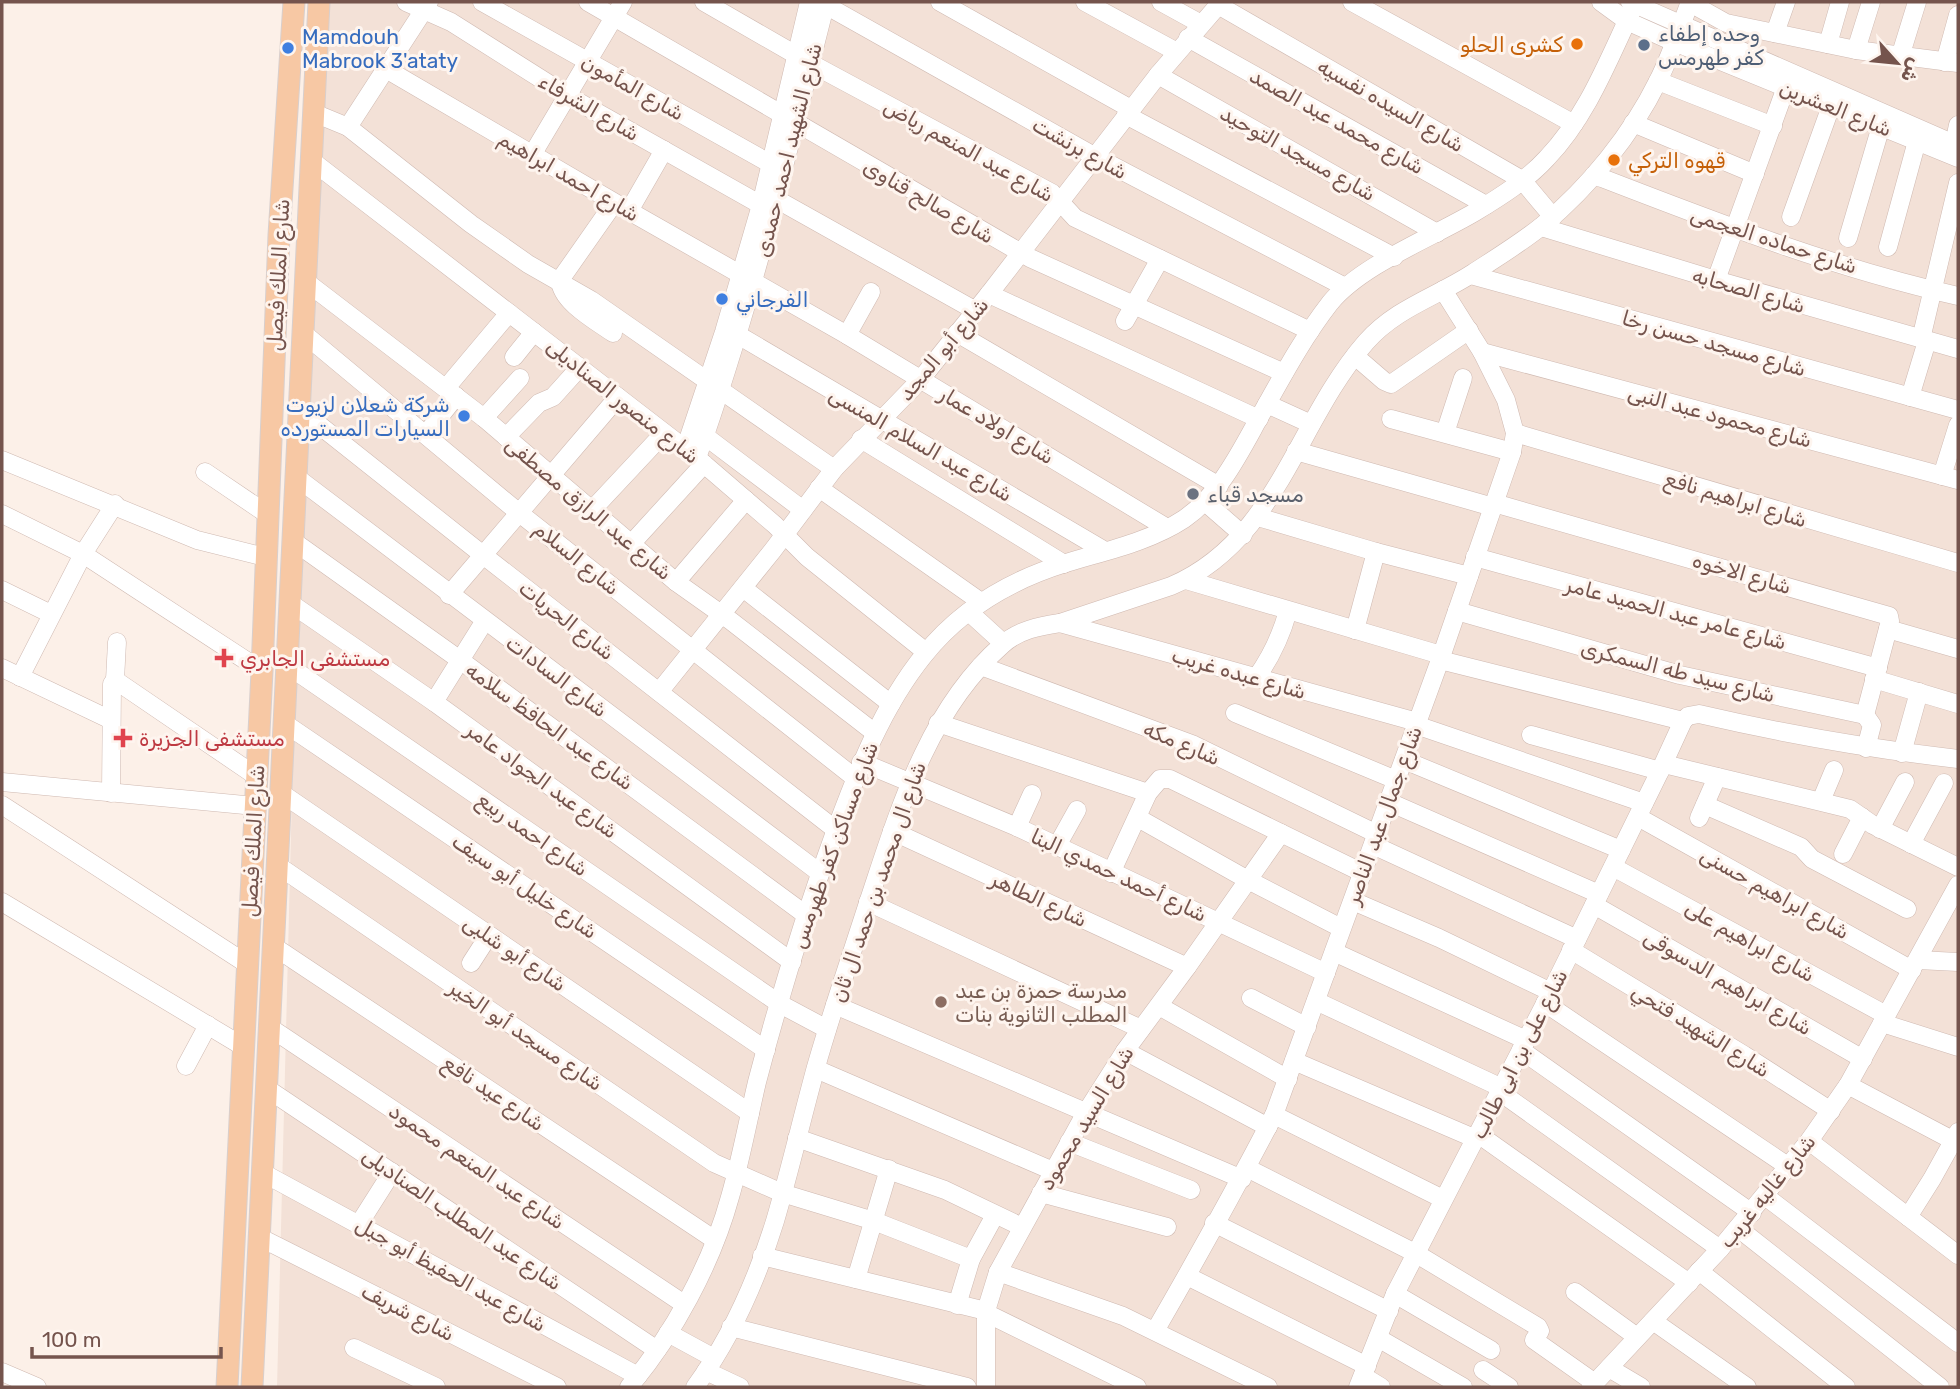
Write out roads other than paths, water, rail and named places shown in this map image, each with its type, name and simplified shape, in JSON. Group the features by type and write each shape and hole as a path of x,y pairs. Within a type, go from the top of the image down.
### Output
{"main road":[{"name":"شارع الملك فيصل","path":"227,1387 262,671 279,235 294,2"},
{"name":"شارع الملك فيصل","path":"252,1387 319,2"},
{"path":"282,188 288,197 310,195"},
{"path":"279,235 293,230 308,239"},
{"path":"233,1262 241,1269 246,1269 251,1268 258,1260"},
{"path":"231,1304 240,1296 257,1300"}],"street":[{"name":"شارع الشرفاء","path":"406,2 427,5 568,96 664,150 976,311"},
{"name":"شارع المأمون","path":"482,2 777,168"},
{"name":"شارع صالح قناوى","path":"588,2 619,10 788,120 1130,313 1284,373"},
{"name":"شارع عبد المنعم رياض","path":"704,2 803,60 1052,193 1075,218 1310,331"},
{"name":"شارع الشهيد احمد حمدى","path":"696,457 714,386 770,206 788,120 820,2"},
{"name":"شارع برنشت","path":"820,2 1094,156 1345,287"},
{"path":"940,2 1129,112 1394,257"},
{"path":"1085,2 1177,52"},
{"path":"1161,2 1201,24"},
{"path":"1352,2 1574,124"},
{"name":"شارع العشرين","path":"1601,2 1627,21 1674,42 1917,141 1957,149"},
{"name":"شارع العشرين","path":"1630,2 1636,2 1957,149"},
{"name":"شارع مساكن كفر طهرمس","path":"634,1382 668,1333 715,1240 736,1174 766,1050 806,915 835,830 875,733 926,652 975,607 1022,580 1167,528 1188,517 1219,486 1310,331 1345,287 1486,205 1547,159 1574,124 1612,58 1636,2"},
{"path":"1775,33 1786,2"},
{"path":"1828,44 1840,2"},
{"path":"1856,50 1871,2"},
{"path":"1900,57 1917,2"},
{"name":"شارع أبو المجد","path":"659,692 785,535 834,469 921,379 1158,75 1219,3"},
{"name":"شارع السيده نفسيه","path":"1219,3 1522,180 1547,222"},
{"path":"1690,3 1726,23 1856,50 1952,62 1958,15"},
{"name":"شارع ال محمد بن حمد ال ثان","path":"695,1387 731,1327 762,1256 827,1029 868,902 910,782 938,723 981,666 1003,643 1020,633 1060,623 1186,580 1207,567 1243,535 1258,517 1311,424 1355,356 1381,326 1401,311 1471,275 1547,222 1594,175 1633,123 1658,81 1690,3"},
{"path":"348,127 427,5"},
{"path":"532,155 619,10"},
{"name":"شارع محمد عبد الصمد","path":"1188,38 1486,205"},
{"name":"شارع احمد ابراهيم","path":"386,69 747,279"},
{"name":"شارع مسجد التوحيد","path":"1158,75 1437,233"},
{"path":"1658,81 1773,126"},
{"path":"1716,281 1786,87"},
{"path":"1791,217 1831,106"},
{"path":"314,113 348,127 471,224 528,264 560,280 834,469"},
{"path":"1633,123 1755,174"},
{"path":"1957,149 1958,125"},
{"path":"1848,238 1881,126"},
{"path":"1888,247 1917,141"},
{"path":"613,333 567,298 561,289 560,280 622,207 664,150"},
{"name":"شارع منصور الصناديلى","path":"312,160 696,457 807,557 926,652"},
{"name":"شارع حماده العجمى","path":"1594,175 1735,230 1958,296"},
{"path":"1910,397 1958,183"},
{"name":"شارع الصحابه","path":"1547,222 1716,281 1958,349"},
{"path":"1130,313 1160,258"},
{"name":"شارع مسجد حسن رخا","path":"1471,275 1958,410"},
{"name":"شارع الشهيد احمد حمدى","path":"696,457 705,436 714,386 738,335 747,279"},
{"name":"شارع اولاد عمار","path":"747,279 847,335 1167,528"},
{"name":"شارع عبد الرازق مصطفى","path":"305,281 484,418 677,582 875,733"},
{"name":"شارع جمال عبد الناصر","path":"1155,1331 1271,1121 1389,802 1512,452 1515,433 1506,400 1482,352 1443,290"},
{"path":"847,335 870,292"},
{"path":"989,294 1263,412 1311,424"},
{"path":"426,435 451,392 509,313"},
{"path":"1355,356 1391,384 1469,330"},
{"path":"514,357 534,332"},
{"name":"شارع السلام","path":"303,333 518,512 692,651 858,770"},
{"path":"957,333 1219,486"},
{"name":"شارع عبد السلام المنسى","path":"738,335 1105,551"},
{"name":"شارع محمود عبد النبى","path":"1482,352 1950,478"},
{"path":"506,437 539,403 554,397 580,367"},
{"path":"484,418 520,378"},
{"path":"1445,433 1463,379"},
{"path":"449,595 618,397"},
{"name":"شارع الحريات","path":"299,409 835,830"},
{"path":"1391,419 1512,452"},
{"path":"1950,478 1958,425"},
{"path":"592,510 664,433"},
{"name":"شارع ابراهيم نافع","path":"1515,433 1958,563"},
{"path":"705,436 803,510"},
{"path":"861,439 1064,564"},
{"path":"1296,451 1494,505"},
{"path":"631,544 696,457"},
{"path":"2,460 115,504 197,540 265,557"},
{"path":"205,472 267,514"},
{"name":"شارع السادات","path":"296,477 484,622 820,873"},
{"path":"819,488 975,607 1003,643"},
{"path":"677,582 746,500"},
{"path":"1204,501 1243,535"},
{"path":"20,677 83,554 115,504"},
{"name":"شارع الاخوه","path":"1494,505 1887,615 1891,618 1888,629"},
{"path":"2,514 83,554 262,671"},
{"path":"1258,517 1469,576"},
{"name":"شارع عبد الحافظ سلامه","path":"293,541 460,660 806,915"},
{"path":"1355,630 1376,552"},
{"name":"شارع عامر عبد الحميد عامر","path":"1475,557 1876,673 1958,705"},
{"path":"1186,580 1441,657 1683,721 1688,716 1699,714 1866,748 1958,759"},
{"path":"743,588 891,704"},
{"path":"2,590 51,614"},
{"name":"شارع عبد الجواد عامر","path":"290,603 434,702 792,962"},
{"path":"1256,678 1282,635 1288,611"},
{"name":"شارع سيد طه السمكرى","path":"1457,611 1680,676 1865,715"},
{"path":"434,702 484,622"},
{"name":"شارع عبده غريب","path":"1060,623 1417,724 1641,810"},
{"path":"1866,748 1872,725 1865,715 1888,629 1958,649"},
{"path":"111,793 111,684 115,680 117,642"},
{"name":"شارع احمد ربيع","path":"287,665 780,1004 827,1029"},
{"name":"شارع مكه","path":"981,666 1186,741 1574,945"},
{"path":"2,668 111,720"},
{"path":"115,680 257,776"},
{"path":"1902,753 1919,692"},
{"path":"1235,713 1396,780"},
{"name":"شارع على بن ابى طالب","path":"1363,1377 1415,1253 1524,1045 1683,721"},
{"name":"شارع خليل أبو سيف","path":"284,723 766,1050"},
{"path":"938,723 1148,793"},
{"path":"1531,735 1856,811 1880,828 1958,867"},
{"name":"شارع ابراهيم على","path":"1404,760 1617,858 1884,1019 1958,1047"},
{"name":"شارع أحمد حمدي البنا","path":"858,770 910,782 1017,827 1326,973"},
{"path":"1821,802 1834,770"},
{"path":"1717,777 1702,811 1801,847 1812,859 1907,909"},
{"path":"1111,873 1148,793 1160,779 1170,779 1363,873"},
{"path":"2,782 255,806"},
{"path":"1880,828 1905,782"},
{"path":"1911,844 1944,783"},
{"name":"شارع أبو شلبى","path":"281,793 750,1113"},
{"path":"1017,827 1032,794"},
{"name":"شارع ابراهيم الدسوقى","path":"1389,802 1596,900 1863,1059"},
{"path":"2,805 247,964"},
{"path":"1057,846 1077,810"},
{"name":"شارع ابراهيم حسنى","path":"1641,810 1915,965"},
{"path":"1843,853 1862,817"},
{"path":"1138,818 1248,880 1342,928"},
{"name":"شارع الطاهر","path":"892,831 1187,967"},
{"name":"شارع السيد محمود","path":"986,1387 986,1312 998,1272 1052,1171 1125,1051 1281,833"},
{"name":"شارع مسجد أبو الخير","path":"277,865 703,1156 736,1174 782,1193 874,1220 971,1259"},
{"name":"شارع غاليه غريب","path":"1593,1385 1752,1213 1831,1111 1863,1059 1958,887"},
{"path":"1353,901 1439,938 1548,997 1789,1167"},
{"path":"2,902 244,1047"},
{"path":"868,902 1141,1030"},
{"path":"471,963 489,935"},
{"name":"شارع الشهيد فتحي","path":"1574,945 1831,1111"},
{"name":"شارع عيد نافع","path":"273,946 715,1240"},
{"path":"1334,952 1524,1045 1752,1213"},
{"path":"1915,965 1958,962"},
{"path":"1251,998 1307,1027"},
{"path":"1316,1001 1501,1090 1720,1249"},
{"path":"835,1005 1085,1114 1244,1174 1415,1253 1538,1327 1540,1331 1534,1339 1593,1385"},
{"path":"1159,1006 1288,1079"},
{"path":"186,1066 208,1025"},
{"name":"شارع عبد المنعم محمود","path":"270,1027 684,1304"},
{"path":"1125,1051 1443,1199"},
{"path":"1294,1061 1477,1136 1694,1277 1846,1387"},
{"path":"816,1069 1052,1171"},
{"path":"1848,1085 1957,1138 1908,1217"},
{"name":"شارع عبد المطلب الصناديلى","path":"266,1088 657,1350"},
{"path":"797,1138 889,1168 945,1190 1022,1227"},
{"path":"1809,1141 1958,1255"},
{"path":"1069,1142 1191,1190"},
{"path":"856,1279 889,1168"},
{"path":"359,1224 392,1172"},
{"name":"شارع عبد الحفيظ أبو جبل","path":"262,1173 359,1224 634,1382"},
{"path":"1041,1193 1167,1227"},
{"path":"1765,1196 1958,1343"},
{"path":"957,1305 971,1259 995,1215"},
{"path":"1214,1223 1491,1350"},
{"path":"1738,1228 1940,1387"},
{"name":"شارع شريف","path":"259,1237 557,1387"},
{"path":"762,1256 986,1312 1137,1387"},
{"path":"998,1272 1091,1304 1155,1331 1268,1387"},
{"path":"1187,1276 1381,1387"},
{"path":"1574,1292 1637,1337"},
{"path":"1653,1321 1740,1385"},
{"path":"731,1327 956,1386"},
{"path":"668,1333 740,1387"},
{"path":"1378,1338 1463,1387"},
{"path":"354,1348 436,1387"},
{"path":"1609,1367 1641,1387"},
{"path":"1483,1370 1509,1387"},
{"path":"2,1372 37,1387"}],"place":[{"name":"كشرى الحلو","path":"1577,44"},
{"name":"وحده إطفاء كفر طهرمس","path":"1644,45"},
{"name":"Mamdouh Mabrook 3'ataty","path":"288,48"},
{"name":"قهوه التركي","path":"1614,160"},
{"name":"الفرجاني","path":"722,299"},
{"name":"شركة شعلان لزيوت السيارات المستورده","path":"464,416"},
{"name":"مسجد قباء","path":"1193,494"},
{"name":"مستشفى الجابري","path":"224,658"},
{"name":"مستشفى الجزيرة","path":"123,738"},
{"name":"مدرسة حمزة بن عبد المطلب الثانوية بنات","path":"941,1002"}]}
